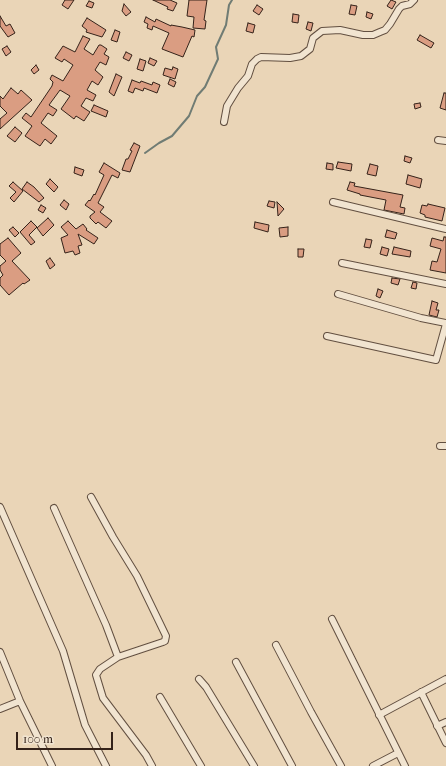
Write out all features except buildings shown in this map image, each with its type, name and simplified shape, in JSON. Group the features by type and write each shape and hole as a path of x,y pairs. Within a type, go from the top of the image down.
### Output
{"street":[{"path":"224,122 227,106 238,88 248,76 252,64 257,59 261,57 290,58 301,56 310,49 313,38 322,31 340,30 363,35 372,35 380,32 385,30 402,6 410,4 414,0"},
{"path":"438,140 446,141"},
{"path":"333,202 446,229"},
{"path":"342,262 446,284"},
{"path":"328,336 436,360 446,324 338,294"},
{"path":"91,497 137,576 166,636 165,641 163,642 118,657 100,669 96,675 103,698 146,755 152,766"},
{"path":"0,507 63,651 85,725 106,766"},
{"path":"54,508 106,625 118,657"},
{"path":"332,619 405,766"},
{"path":"276,644 341,766"},
{"path":"0,652 20,701 52,766"},
{"path":"236,662 292,766"},
{"path":"199,679 206,687 254,766"},
{"path":"379,715 446,679"},
{"path":"421,692 446,743"},
{"path":"160,697 201,766"},
{"path":"0,709 20,701"},
{"path":"437,726 446,722"},
{"path":"373,766 398,753"}],"waterway":[{"path":"145,153 172,136 189,116 197,96 205,87 218,59 216,47 226,25 229,5 232,0"}]}
